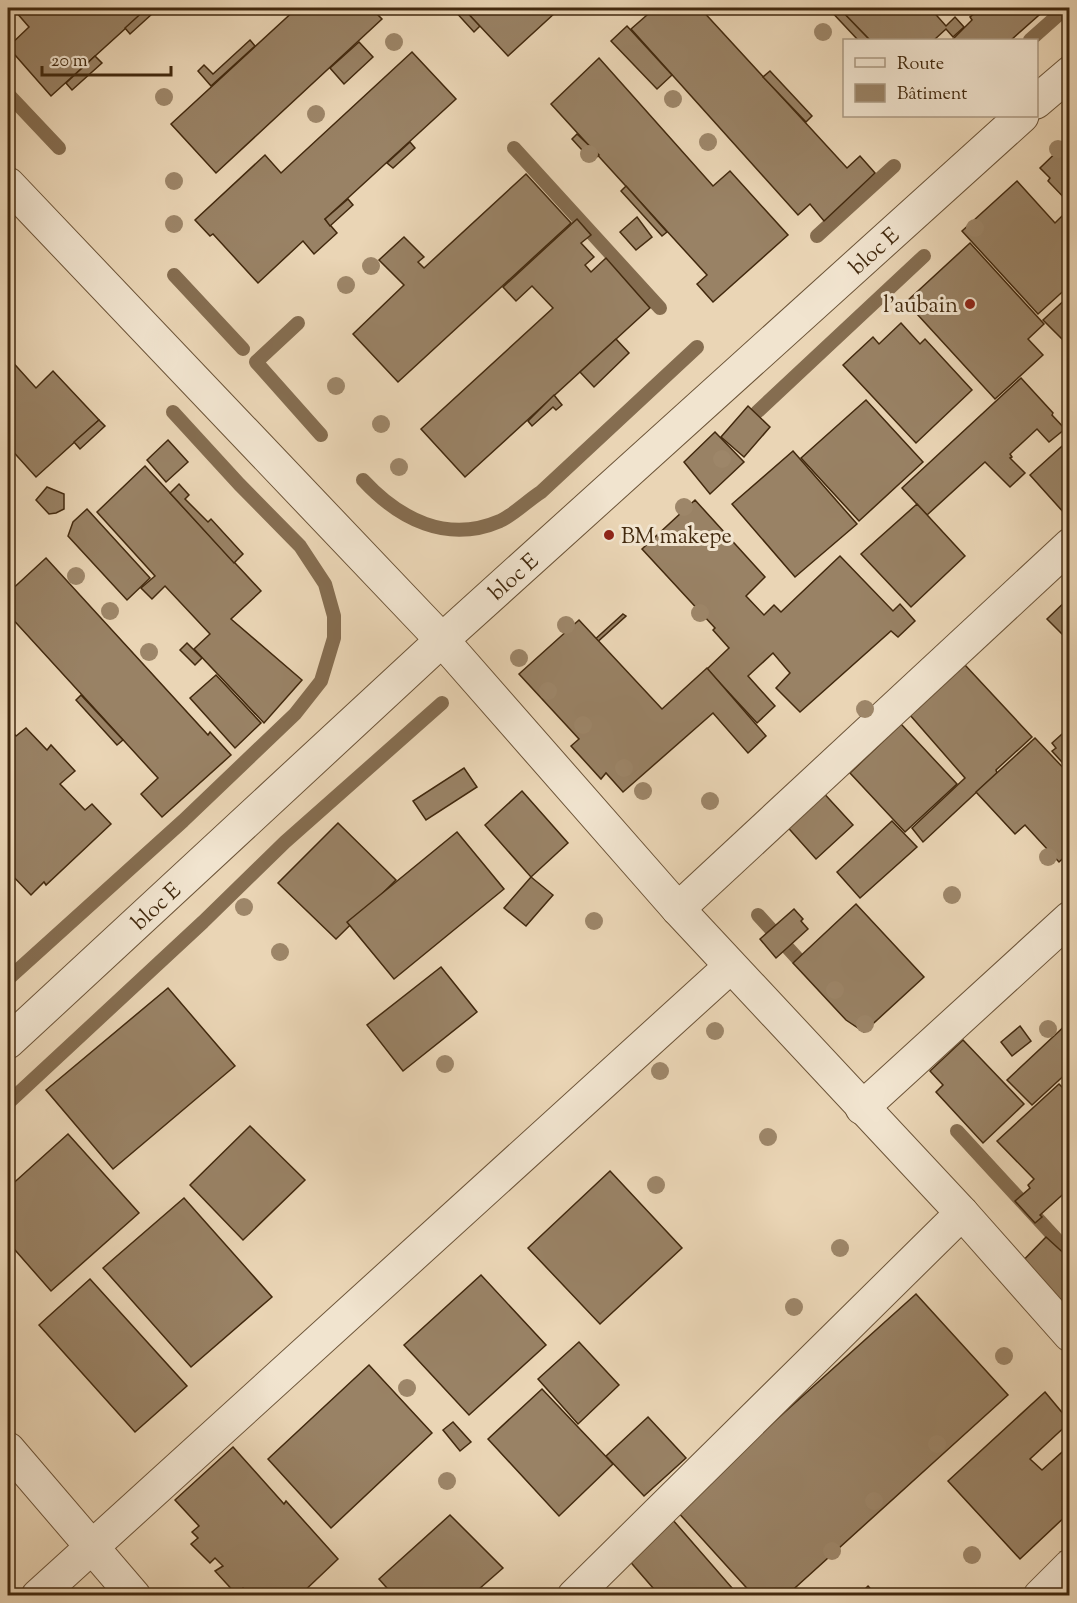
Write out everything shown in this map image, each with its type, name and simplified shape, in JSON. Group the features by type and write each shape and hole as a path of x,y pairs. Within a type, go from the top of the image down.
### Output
{"street":[{"path":"1038,100 1070,73"},
{"name":"bloc E","path":"8,1042 442,640 1021,117"},
{"path":"8,184 442,640 730,967 1065,1322"},
{"path":"678,909 1070,545"},
{"path":"862,1108 1070,918"},
{"path":"38,1596 730,967"},
{"path":"574,1596 962,1213"},
{"path":"8,1449 134,1596"},
{"path":"1040,1596 1070,1566"}],"building":[{"path":"21,8 148,8 51,96 8,47 29,27 16,12"},
{"path":"147,8 152,14 130,34 125,28"},
{"path":"297,8 371,8 382,19 216,173 171,124"},
{"path":"463,8 480,26 474,32 453,9"},
{"path":"463,8 552,8 556,12 508,56"},
{"path":"655,8 700,8 847,168 860,156 875,173 824,221 810,204 798,215 631,29"},
{"path":"828,8 839,8 869,39 857,39"},
{"path":"839,8 930,8 946,26 955,17 964,27 953,37 946,29 935,39 869,39"},
{"path":"981,8 1047,8 1012,39 953,39 972,20 970,17"},
{"path":"627,26 672,75 657,89 611,41"},
{"path":"250,40 255,46 211,86 198,71 204,65 213,74"},
{"path":"359,42 373,57 344,84 330,68"},
{"path":"412,52 456,99 325,219 337,233 314,254 303,241 258,283 213,234 210,236 195,220 265,155 281,173"},
{"path":"95,56 102,63 72,90 66,83"},
{"path":"599,58 713,186 730,171 788,235 713,302 697,284 707,275 551,104"},
{"path":"770,71 812,116 806,122 763,77"},
{"path":"577,134 599,155 592,161 572,139"},
{"path":"1070,139 1070,204 1048,181 1050,178 1040,168"},
{"path":"410,142 415,148 393,168 387,163"},
{"path":"526,174 571,223 398,382 353,334 404,285 379,260 404,237 424,257 418,262 424,268"},
{"path":"1017,181 1055,223 1065,213 1070,219 1070,285 1038,314 962,231"},
{"path":"626,186 667,232 662,236 621,191"},
{"path":"348,199 353,205 330,226 325,219"},
{"path":"637,217 652,237 636,250 620,232"},
{"path":"577,219 591,235 581,243 594,257 585,265 591,272 606,258 650,308 465,477 421,429 553,308 532,286 516,301 503,287"},
{"path":"970,243 1044,324 1028,339 1043,355 995,399 906,302"},
{"path":"1070,295 1070,334 1063,340 1043,320"},
{"path":"901,323 920,344 925,339 972,390 916,443 843,365 873,337 879,344"},
{"path":"616,339 629,353 594,387 580,372"},
{"path":"8,357 36,388 53,371 99,420 36,477 8,446"},
{"path":"1021,378 1065,429 1049,442 1037,429 1010,454 1012,457 1010,458 1025,473 1010,487 985,462 927,515 902,488"},
{"path":"554,395 562,405 556,410 553,407 532,426 528,421"},
{"path":"866,400 923,462 859,521 801,458"},
{"path":"748,406 770,427 744,457 721,437"},
{"path":"99,420 105,426 80,449 74,442"},
{"path":"715,432 744,462 710,494 684,462"},
{"path":"1070,439 1070,510 1065,514 1030,475"},
{"path":"168,440 188,462 166,482 147,460"},
{"path":"793,451 857,524 795,577 732,504"},
{"path":"145,466 261,591 231,619 302,680 264,723 194,649 210,634 165,586 152,599 141,588 155,576 97,512"},
{"path":"179,484 189,495 185,499 208,522 211,519 243,554 234,563 170,493"},
{"path":"47,487 64,494 64,509 49,514 36,500"},
{"path":"695,500 765,577 746,596 764,615 774,605 781,612 840,556 893,611 900,604 915,621 898,637 891,631 800,712 776,688 790,673 773,653 748,676 775,706 757,723 707,669 729,648 713,630 715,628 642,549"},
{"path":"917,504 965,556 911,607 861,554"},
{"path":"87,509 150,578 127,600 68,536 73,522"},
{"path":"46,558 208,735 210,732 231,755 162,817 141,794 158,778 8,614 8,593"},
{"path":"1070,597 1070,642 1047,619"},
{"path":"623,614 626,616 573,664 571,661"},
{"path":"579,620 662,709 707,668 766,736 748,753 713,713 623,792 606,773 601,779 571,746 579,739 519,674"},
{"path":"187,643 202,658 195,665 180,650"},
{"path":"965,665 1032,737 923,842 912,828 965,778 910,715"},
{"path":"216,675 261,723 235,748 190,698"},
{"path":"81,695 123,740 117,745 76,700"},
{"path":"901,724 957,784 905,832 850,773"},
{"path":"8,727 16,736 26,728 47,750 51,745 75,771 60,784 85,810 92,804 111,824 46,885 44,882 31,895 8,871"},
{"path":"1070,727 1070,771 1052,751 1056,748 1052,743"},
{"path":"1035,738 1070,775 1070,852 1059,862 1025,825 1015,834 976,792"},
{"path":"464,768 477,787 426,820 413,801"},
{"path":"819,788 853,825 816,859 783,822"},
{"path":"522,791 568,843 531,877 485,825"},
{"path":"892,821 917,847 860,898 837,872"},
{"path":"338,823 396,880 336,939 278,883"},
{"path":"457,832 504,889 394,979 347,922"},
{"path":"531,877 553,895 526,926 504,908"},
{"path":"856,904 924,977 864,1032 846,1020 793,963"},
{"path":"794,909 808,929 776,958 760,939"},
{"path":"441,967 477,1012 403,1071 367,1025"},
{"path":"168,988 235,1066 113,1169 46,1090"},
{"path":"1070,1021 1070,1070 1032,1105 1007,1080"},
{"path":"1020,1026 1031,1041 1012,1056 1001,1042"},
{"path":"963,1040 1024,1104 983,1143 936,1092 943,1085 930,1071"},
{"path":"1059,1084 1070,1095 1070,1188 1040,1215 1042,1217 1035,1223 1015,1201 1030,1188 1028,1185 1034,1179 997,1141"},
{"path":"250,1126 305,1180 243,1240 190,1185"},
{"path":"68,1134 139,1213 51,1291 8,1242 8,1188"},
{"path":"610,1171 682,1248 600,1324 528,1248"},
{"path":"184,1198 272,1297 191,1367 103,1268"},
{"path":"1046,1237 1070,1259 1070,1301 1058,1312 1014,1270"},
{"path":"481,1275 546,1345 469,1415 404,1345"},
{"path":"90,1279 187,1386 135,1432 39,1325"},
{"path":"916,1294 1008,1395 786,1596 754,1596 676,1510"},
{"path":"579,1342 619,1385 578,1424 538,1379"},
{"path":"369,1365 432,1433 331,1528 268,1459"},
{"path":"542,1389 613,1464 559,1516 488,1439"},
{"path":"1045,1392 1070,1422 1030,1459 1042,1470 1070,1445 1070,1512 1020,1559 948,1481"},
{"path":"648,1417 686,1458 644,1496 606,1456"},
{"path":"453,1422 471,1442 460,1451 443,1430"},
{"path":"233,1447 338,1559 299,1596 259,1596 254,1591 250,1595 243,1588 236,1594 215,1571 223,1566 215,1558 210,1563 191,1544 198,1538 192,1532 199,1526 175,1500"},
{"path":"450,1515 503,1568 471,1596 406,1596 402,1591 394,1596 379,1579"},
{"path":"672,1519 739,1596 660,1596 627,1558"},
{"path":"868,1586 877,1596 858,1596"}],"waterway":[{"path":"1031,39 1066,8"},
{"path":"8,94 59,148"},
{"path":"514,148 660,308"},
{"path":"817,236 894,166"},
{"path":"757,412 924,256"},
{"path":"174,275 243,349"},
{"path":"298,323 256,362 321,435"},
{"path":"363,480 392,506 425,524 461,530 500,521 541,492 697,347"},
{"path":"8,979 183,821 295,714 321,681 334,638 334,616 325,584 300,546 173,412"},
{"path":"8,1103 203,922 285,842 442,703"},
{"path":"758,915 797,958"},
{"path":"957,1131 1070,1254"}],"place":[{"name":"l'aubain","path":"970,304"},
{"name":"BM makepe","path":"609,535"}]}
